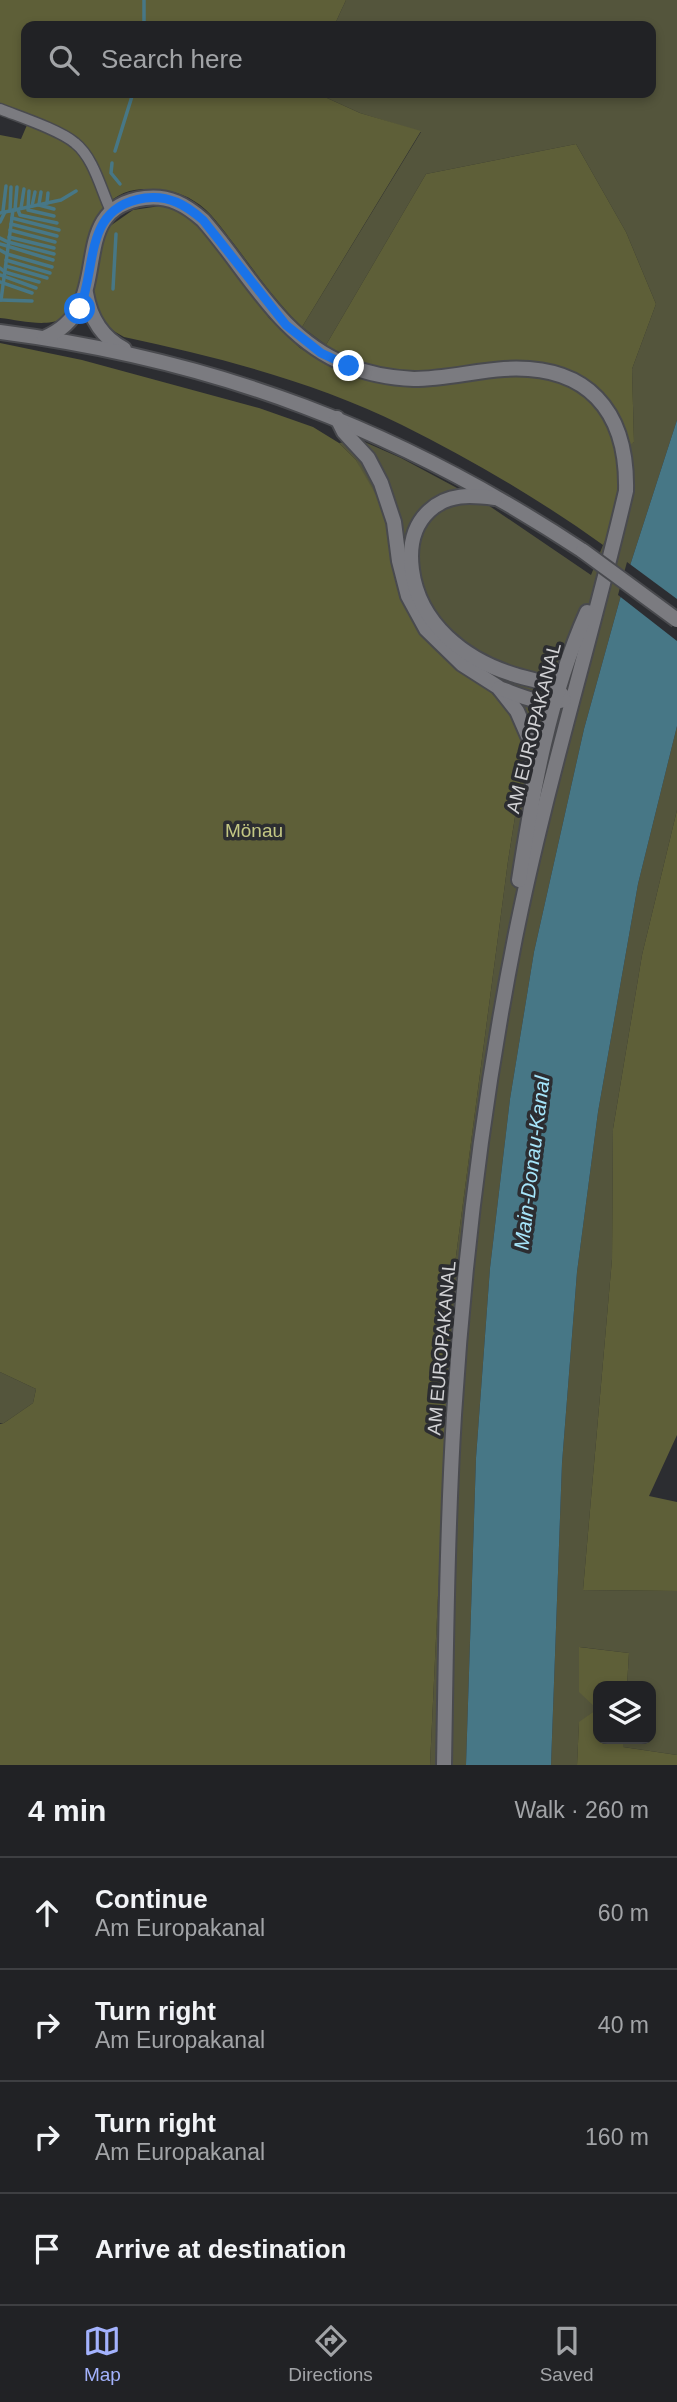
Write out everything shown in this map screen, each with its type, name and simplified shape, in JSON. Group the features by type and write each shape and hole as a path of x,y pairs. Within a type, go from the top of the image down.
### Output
{"main road":[{"name":"AM EUROPAKANAL","path":"111,211 135,200 156,197 174,200 187,207 213,231 286,325 321,353 349,366 380,375 413,379 503,369 528,370 564,377 585,387 603,404 616,424 625,459 626,491 604,575 533,789 515,909 515,937"},
{"path":"44,338 57,332 80,309 97,233 111,211"},
{"path":"86,291 90,311 99,328 112,343 129,354"},
{"path":"0,332 129,354 241,384 337,418 405,448 501,499 583,551 677,620"},
{"path":"337,418 344,432 368,458 381,483 394,522 399,561 408,596 426,629 462,664 498,687 528,699 565,698"},
{"path":"501,499 464,495 448,499 432,508 420,521 413,538 411,557 415,586 434,623 462,649 502,671 565,698"},
{"path":"498,687 517,711 531,743 533,789"},
{"name":"AM EUROPAKANAL","path":"444,1765 454,1413 466,1268 494,1056 515,937 565,698"}],"street":[{"path":"0,109 75,143 89,160 111,211"}],"green space":[{"path":"0,0 346,0 336,21 21,21 21,98 327,98 360,113 421,131 302,327 206,210 182,195 150,189 124,193 109,202 91,231 77,303 63,318 43,323 0,318 0,135 21,139 27,125 0,115"},
{"path":"346,0 677,0 677,420 625,581 584,729 534,952 510,1099 490,1268 476,1458 466,1765 430,1765 453,1279 508,861 524,760 523,747 464,673 443,657 416,626 395,578 388,529 356,460 339,443 360,440 401,458 485,503 591,575 622,508 630,444 634,442 632,369 656,304 626,232 576,144 426,174 326,345 302,327 421,132 360,113 327,98 656,98 656,21 336,21"},
{"path":"576,144 626,232 656,304 632,369 634,442 630,445 626,490 622,508 603,545 505,481 402,425 335,396 266,372 124,337 110,328 96,308 94,283 100,242 110,226 133,210 160,206 178,210 194,219 269,318 300,348 322,361 326,345 426,174"},
{"name":"Mönau","path":"0,343 82,360 259,408 313,427 339,443 356,460 380,502 388,529 395,578 416,626 443,657 492,693 505,707 519,733 524,760 508,861 453,1279 430,1765 0,1765 0,1424 33,1403 36,1389 0,1372"},
{"path":"677,726 677,810 642,955 613,1129 612,1259 583,1590 677,1591 677,1755 623,1747 623,1744 656,1744 656,1681 627,1681 629,1653 580,1647 593,1694 593,1712 579,1723 577,1765 551,1765 562,1463 577,1272 598,1112 638,884"},
{"path":"677,810 677,1435 649,1496 677,1502 677,1591 583,1590 612,1259 613,1129 642,955"},
{"path":"0,1372 36,1389 33,1403 4,1423 0,1423"},
{"path":"579,1647 629,1653 627,1681 593,1681 593,1705 579,1692"},
{"path":"593,1712 593,1744 623,1744 623,1747 677,1755 677,1765 577,1765 579,1722"}],"water":[{"name":"Main-Donau-Kanal","path":"677,420 677,726 638,884 598,1112 577,1272 562,1463 551,1765 466,1765 476,1458 490,1268 510,1099 534,952 584,729 625,581"}],"pier":[{"path":"627,562 677,599 677,641 618,595"}],"waterway":[{"path":"144,0 144,21"},
{"path":"115,151 131,98"},
{"path":"112,163 111,173 120,184"},
{"path":"3,211 6,186"},
{"path":"10,211 11,187"},
{"path":"15,210 17,187"},
{"path":"21,208 24,189"},
{"path":"29,191 28,210 54,216"},
{"path":"0,213 61,200 76,191"},
{"path":"32,206 35,192"},
{"path":"39,204 41,192"},
{"path":"47,203 48,193"},
{"path":"39,205 54,209"},
{"path":"1,300 13,210"},
{"path":"18,210 20,215 57,223"},
{"path":"0,222 5,212"},
{"path":"12,218 59,230"},
{"path":"11,224 57,236"},
{"path":"10,230 55,242"},
{"path":"113,289 116,234"},
{"path":"9,237 54,248"},
{"path":"0,238 54,254"},
{"path":"0,244 53,260"},
{"path":"0,250 52,267"},
{"path":"6,260 50,273"},
{"path":"6,266 47,278"},
{"path":"0,268 39,282"},
{"path":"0,275 36,288"},
{"path":"0,282 32,293"},
{"path":"0,300 32,301"}],"route":[{"path":"80,309 95,241 105,218 111,211 127,202 165,198 187,207 203,220 286,325 321,353 349,366"}]}
